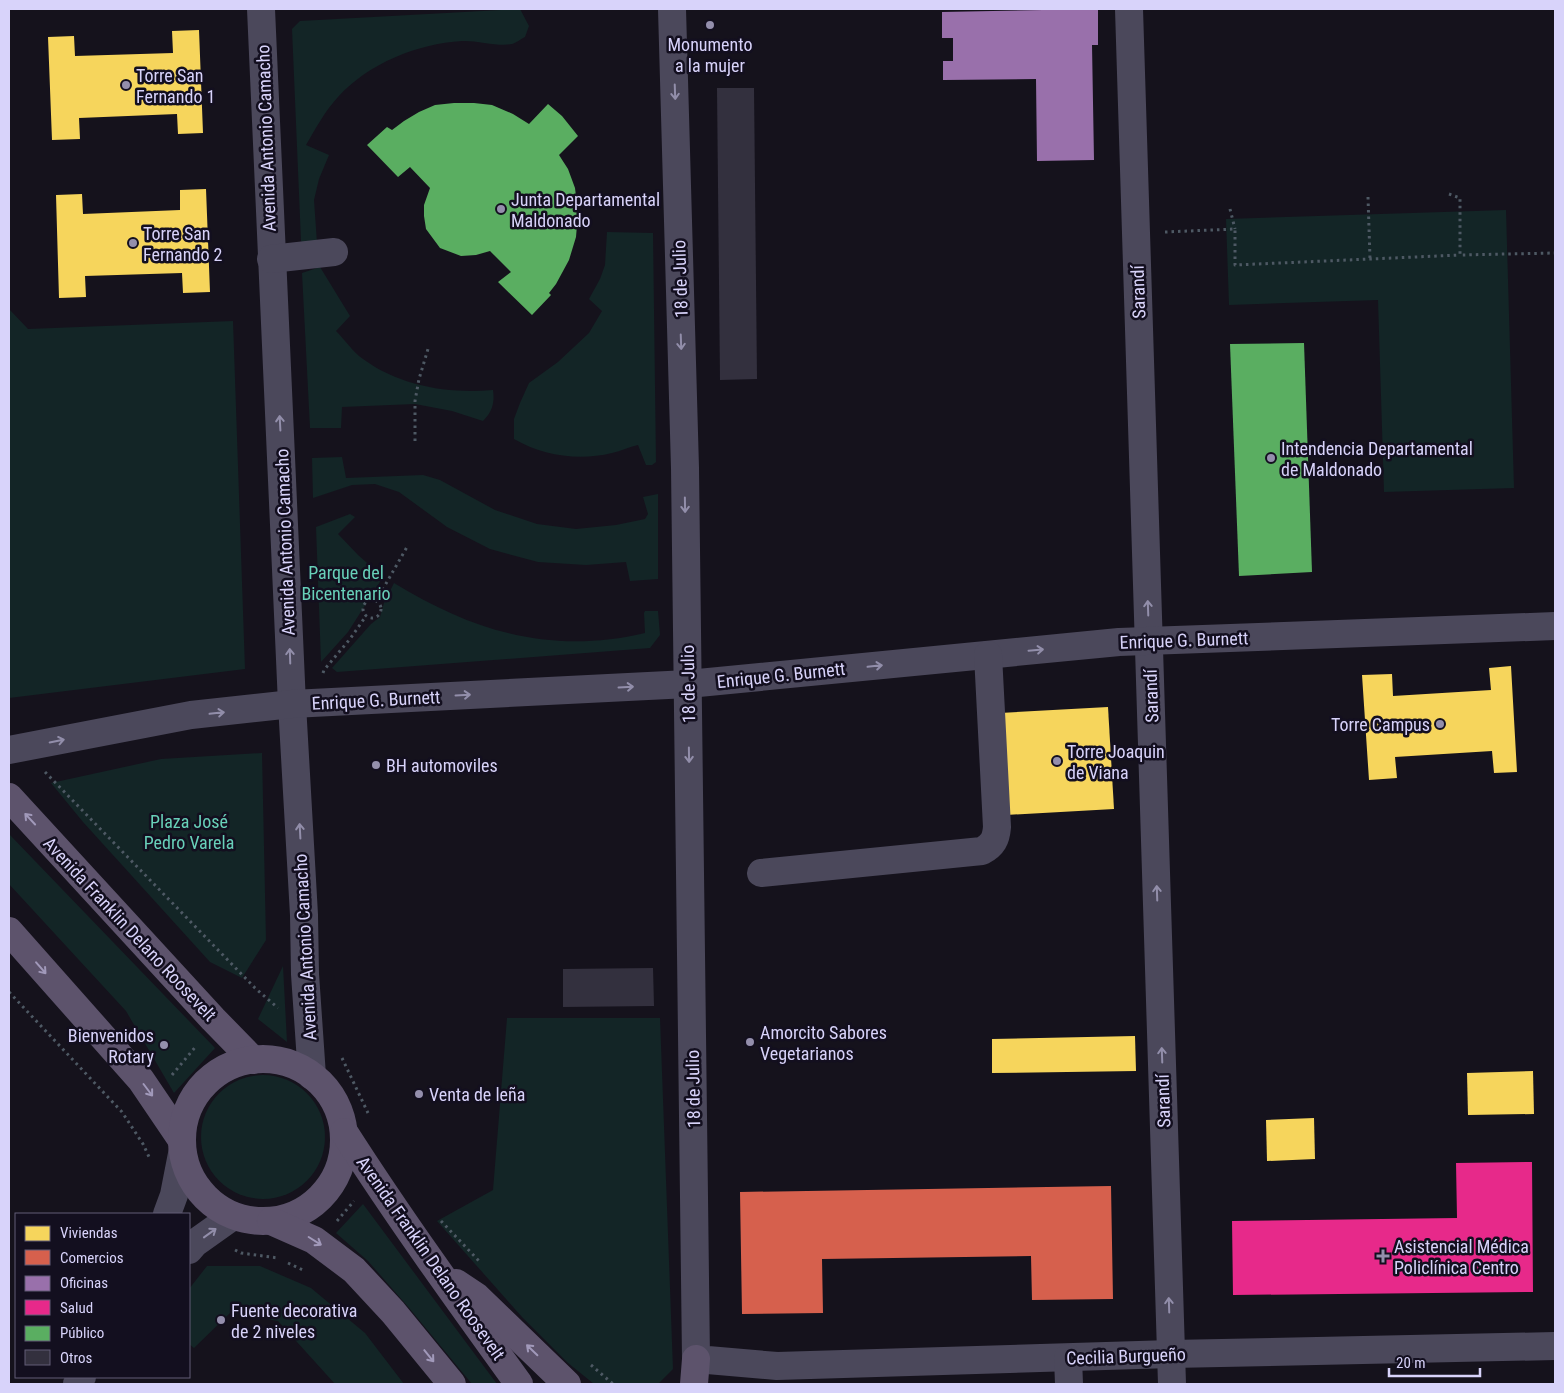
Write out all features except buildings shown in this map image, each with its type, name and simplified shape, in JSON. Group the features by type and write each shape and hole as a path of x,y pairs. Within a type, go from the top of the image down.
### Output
{"main road":[{"name":"Avenida Franklin Delano Roosevelt","path":"9,797 253,1060"},
{"path":"9,931 141,1080 182,1146 197,1188 213,1205 233,1216 252,1221 271,1221 295,1215 317,1201 333,1181 342,1158 344,1132 338,1111 328,1091 312,1076 294,1066 274,1060 253,1060 231,1066 211,1078 195,1095 185,1116 182,1146"},
{"name":"Avenida Franklin Delano Roosevelt","path":"344,1132 383,1193 439,1274 519,1384"},
{"path":"271,1221 314,1240 354,1270 394,1312 452,1384"},
{"path":"439,1274 477,1297 567,1384"}],"street":[{"name":"Avenida Antonio Camacho","path":"261,9 292,704 304,915 306,1007 312,1076"},
{"name":"18 de Julio","path":"672,9 685,468 695,1372"},
{"name":"Sarandí","path":"1129,9 1172,1384"},
{"path":"271,260 334,252"},
{"name":"Enrique G. Burnett","path":"9,750 191,715 292,704 688,684 1119,642 1555,626"},
{"path":"761,873 982,851 990,847 997,838 997,827 988,654"},
{"path":"170,1205 182,1146"},
{"path":"197,1243 233,1216"},
{"name":"Cecilia Burgueño","path":"695,1372 778,1375 1068,1371 1171,1354 1555,1346"}],"path":[{"path":"1449,194 1460,198 1460,256"},
{"path":"1368,197 1370,260"},
{"path":"1230,209 1235,229 1235,264 1555,253"},
{"path":"1136,233 1235,229"},
{"path":"416,441 415,401 428,348"},
{"path":"376,601 407,547"},
{"path":"369,601 376,601 380,607 379,614 372,618 366,616 363,606 369,601"},
{"path":"331,663 366,616"},
{"path":"9,992 122,1112 143,1144 160,1178 170,1205"},
{"path":"197,1243 240,1253 278,1258"},
{"path":"286,1262 308,1273"}],"green space":[{"path":"520,9 529,26 525,37 515,43 501,45 462,41 428,46 411,51 395,57 364,74 333,102 306,145 329,155 319,179 314,200 317,243 304,245 301,241 292,29 300,21"},
{"path":"1506,210 1514,488 1384,492 1378,300 1229,305 1226,219"},
{"path":"607,232 653,233 656,462 652,465 646,465 638,445 600,455 574,457 549,453 514,439 514,419 529,383 558,362 589,333 602,311 589,299 605,265"},
{"path":"320,267 350,316 336,331 356,353 377,368 409,382 459,391 493,390 494,399 492,407 483,421 452,411 415,404 342,407 341,428 310,428 302,273"},
{"path":"9,309 28,329 233,321 245,669 9,698"},
{"path":"342,457 346,478 423,475 440,480 495,510 537,524 576,529 616,525 645,519 648,514 643,497 658,494 658,579 630,581 626,562 586,565 538,562 490,549 447,527 399,492 375,484 352,485 313,498 312,458"},
{"name":"Parque del Bicentenario","path":"350,514 355,517 338,534 383,577 348,632 321,662 316,527"},
{"path":"394,583 454,615 515,635 546,640 611,639 645,633 645,611 658,611 660,635 650,648 337,672 332,668 371,624 380,617 384,603"},
{"name":"Plaza José Pedro Varela","path":"262,753 266,940 242,978 210,962 83,822 51,783 161,759"},
{"path":"9,834 215,1048 174,1093 126,1011 9,884"},
{"path":"283,966 287,1042 258,1019"},
{"path":"507,1018 660,1018 673,1369 658,1384 594,1384 568,1363 522,1317 437,1221 493,1190"},
{"path":"263,1075 287,1080 307,1093 320,1113 325,1137 320,1161 307,1181 287,1194 263,1199 239,1194 219,1181 206,1161 201,1137 206,1113 219,1093 239,1080"},
{"path":"363,1204 497,1384 472,1384 368,1261 336,1233"},
{"path":"207,1266 260,1266 311,1288 365,1333 404,1384 335,1384 278,1321 230,1313 194,1348 190,1345 190,1288"}],"place":[{"name":"Monumento a la mujer","path":"710,25"},
{"name":"Torre San Fernando 1","path":"126,85"},
{"name":"Junta Departamental Maldonado","path":"501,209"},
{"name":"Torre San Fernando 2","path":"133,243"},
{"name":"Intendencia Departamental de Maldonado","path":"1271,458"},
{"name":"Torre Campus","path":"1440,724"},
{"name":"Torre Joaquin de Viana","path":"1057,761"},
{"name":"BH automoviles","path":"376,765"},
{"name":"Amorcito Sabores Vegetarianos","path":"750,1042"},
{"name":"Bienvenidos Rotary","path":"164,1045"},
{"name":"Venta de leña","path":"419,1094"},
{"name":"Asistencial Médica Policlínica Centro","path":"1383,1256"},
{"name":"Fuente decorativa de 2 niveles","path":"221,1320"}]}
